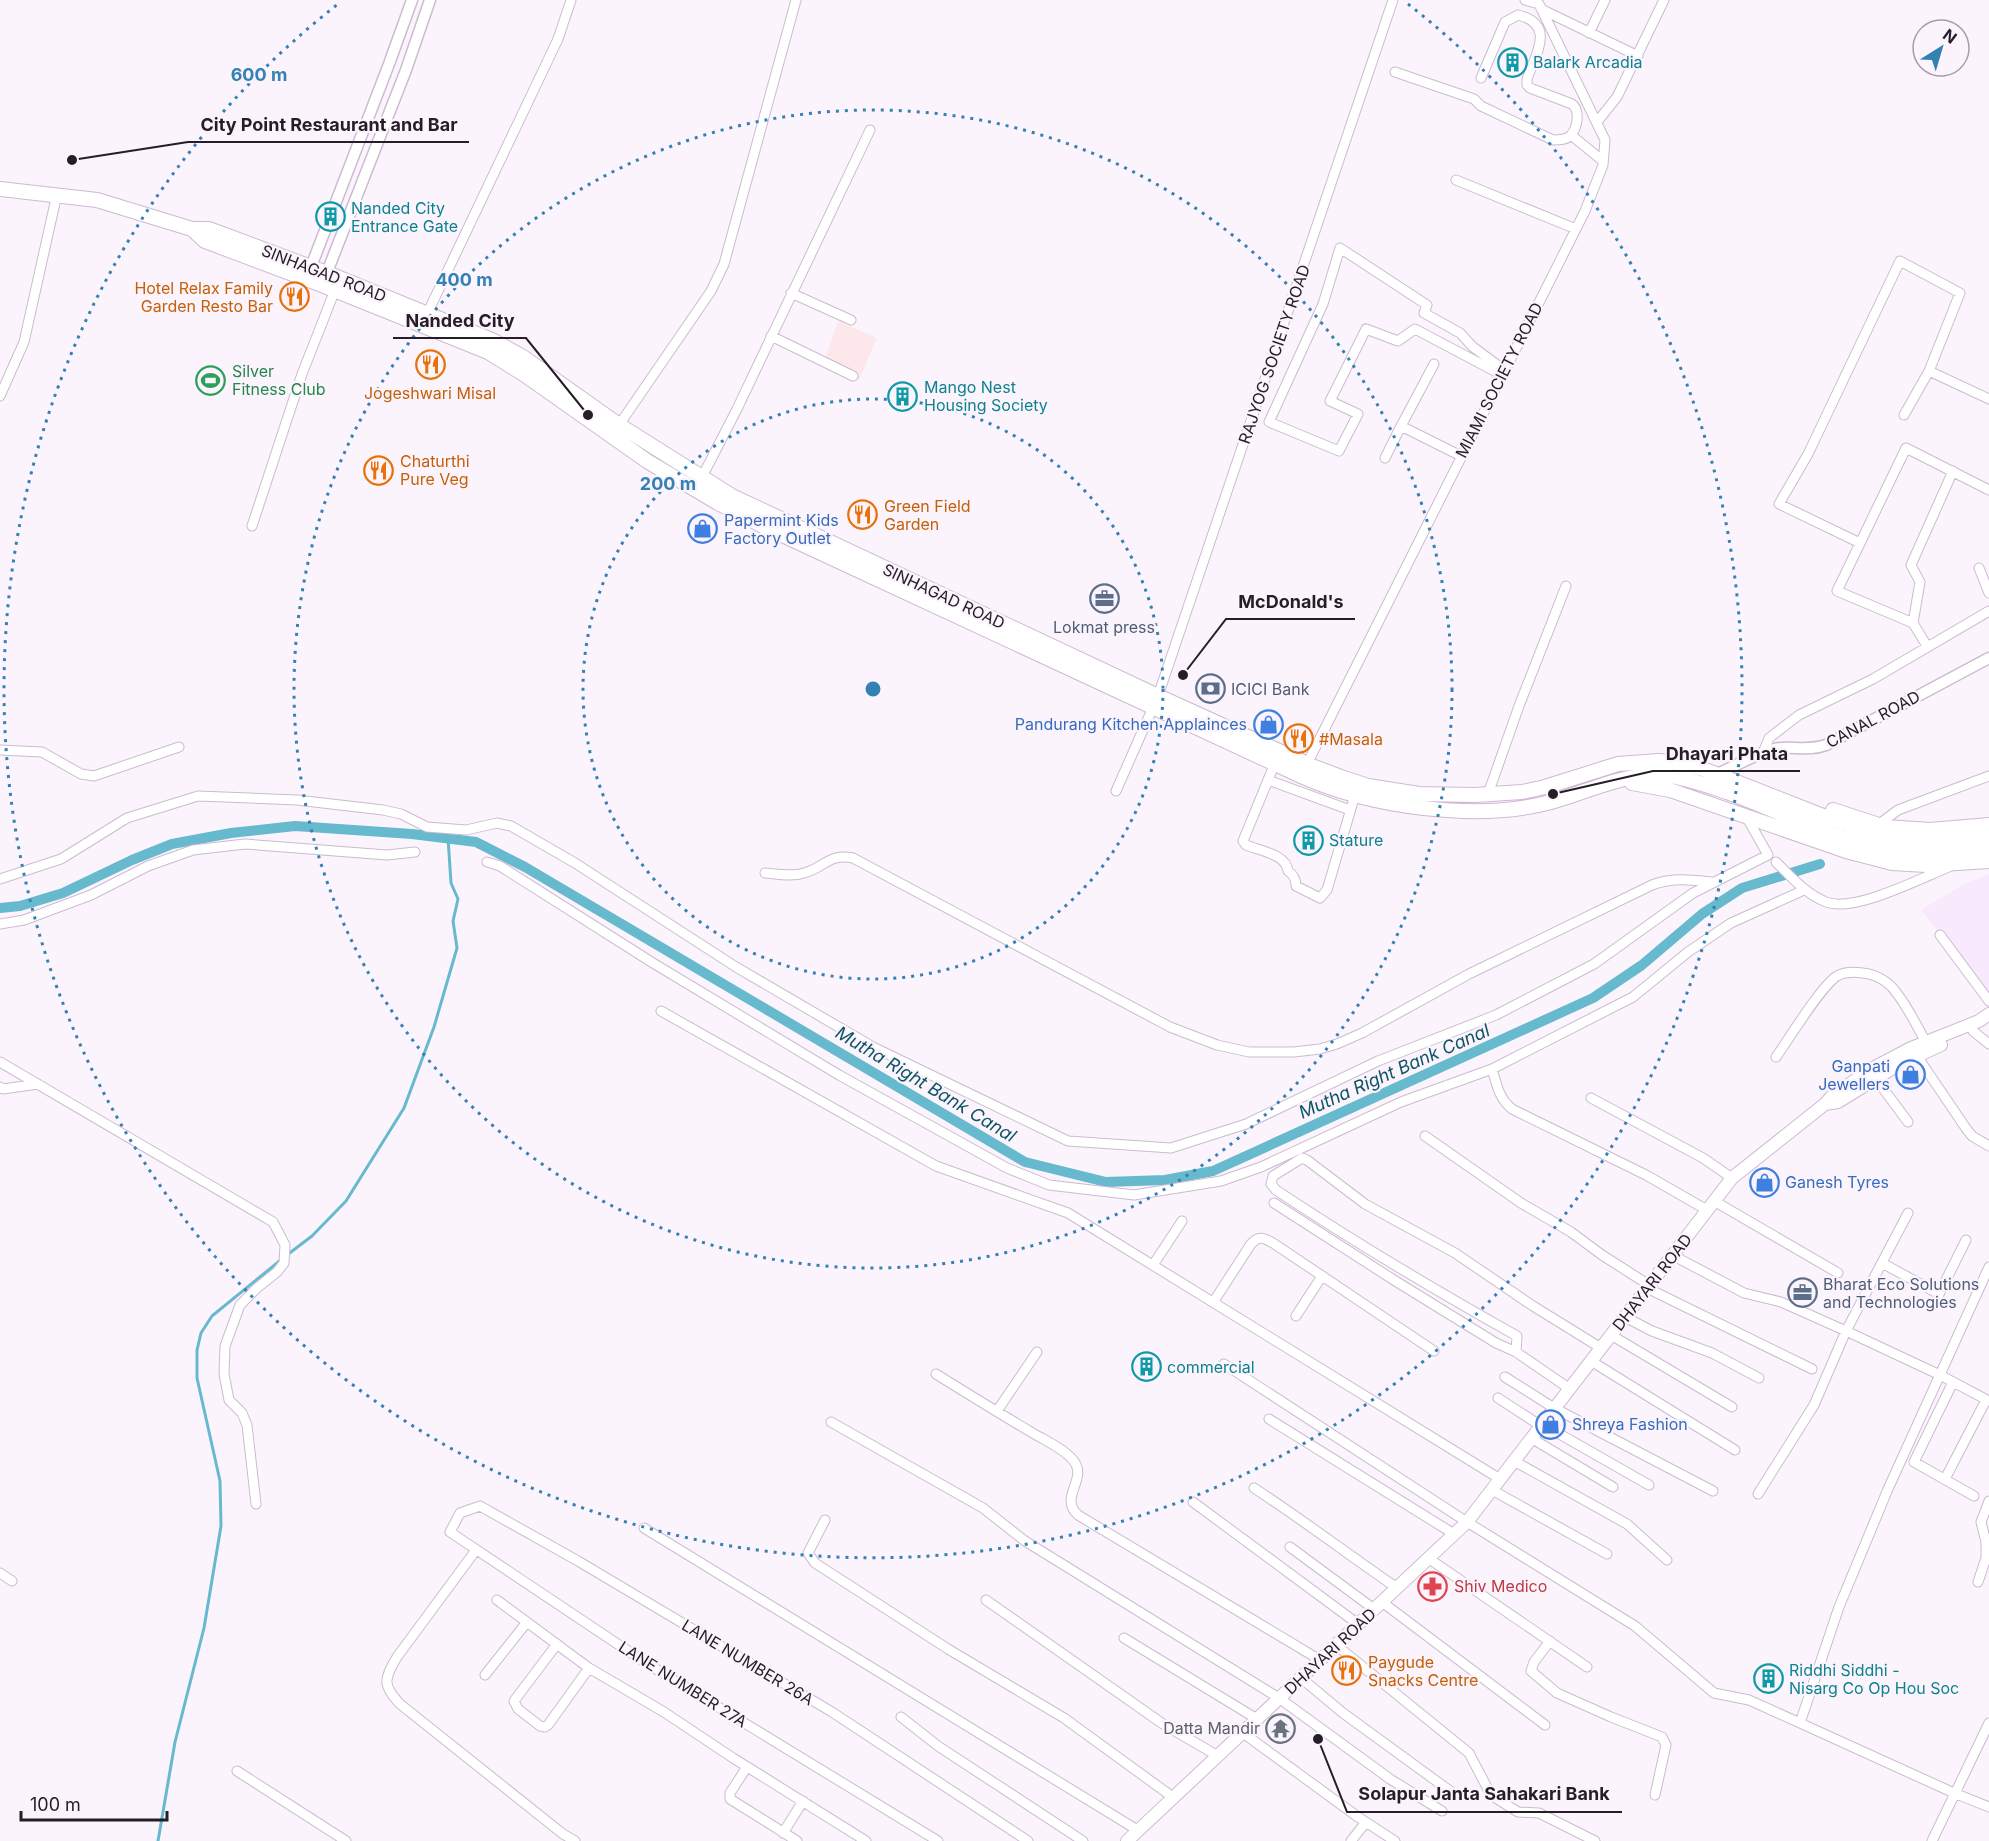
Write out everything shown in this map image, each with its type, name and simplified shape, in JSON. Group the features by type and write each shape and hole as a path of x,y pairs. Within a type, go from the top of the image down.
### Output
{"main road":[{"name":"SINHAGAD ROAD","path":"0,189 57,194 115,204 192,230 205,241 309,273 328,283 491,347"},
{"name":"SINHAGAD ROAD","path":"328,283 427,314 491,347 504,361 551,385 619,425 768,521"},
{"name":"SINHAGAD ROAD","path":"551,385 662,470 718,503 768,521 1156,701 1307,764 1368,786 1419,794 1522,792 1618,764 1674,762 1688,764 1717,774 1885,838 1954,845"},
{"name":"SINHAGAD ROAD","path":"1156,701 1307,778 1355,795 1418,807 1507,809 1550,802 1612,783"},
{"path":"1612,783 1623,779 1662,775 1689,779 1860,843 1903,852 1944,853 1954,845 1989,837"},
{"path":"1737,783 1760,782 1878,825 1930,830 1989,825"},
{"path":"1612,783 1639,784 1671,790 1846,851 1892,863 1926,866 1989,861"},
{"path":"1954,845 1989,847"},
{"name":"DHAYARI ROAD","path":"1825,1104 1838,1102 1876,1079 1926,1042 1979,1021 1989,1014"},
{"name":"DHAYARI ROAD","path":"1133,1838 1467,1522 1732,1178 1825,1104 1833,1095 1875,1067 1989,1023"}],"street":[{"path":"309,273 412,0"},
{"path":"252,526 302,374 328,283 430,0"},
{"path":"427,314 558,39 571,0"},
{"path":"619,425 711,291 724,264 796,0"},
{"name":"RAJYOG SOCIETY ROAD","path":"1116,791 1156,701 1393,0"},
{"path":"1525,0 1540,4 1589,33 1638,56"},
{"path":"1589,33 1605,0"},
{"path":"1597,122 1617,97 1664,0"},
{"name":"MIAMI SOCIETY ROAD","path":"1307,764 1585,211 1604,161 1605,140 1540,4"},
{"path":"1395,72 1474,99 1481,106 1553,140 1562,140 1571,135 1578,112 1576,107 1527,85 1527,79 1542,38 1539,27 1528,17 1518,15 1505,22 1482,78"},
{"path":"382,83 398,89"},
{"path":"702,477 737,409 870,130"},
{"path":"1571,135 1604,161"},
{"path":"1456,180 1576,229"},
{"path":"0,396 24,342 57,194"},
{"path":"1341,248 1427,305 1424,313 1462,335 1503,373 1415,329 1398,341 1366,328 1330,401 1358,414 1339,452 1269,422 1323,304 1341,248"},
{"path":"1860,543 1779,504 1808,454 1900,261 1960,293 1929,371 1904,415"},
{"path":"791,293 851,320"},
{"path":"1455,350 1462,335"},
{"path":"771,336 853,376"},
{"path":"1385,458 1434,364"},
{"path":"1929,371 1989,399"},
{"path":"1401,426 1461,456"},
{"path":"1927,646 1913,623 1838,591 1906,448 1989,490"},
{"path":"1913,623 1920,582 1911,565 1953,471"},
{"path":"1978,567 1989,593"},
{"path":"1488,794 1502,750 1566,586"},
{"path":"1763,753 1769,738 1798,715 1873,679 1989,610"},
{"name":"CANAL ROAD","path":"1717,774 1777,749 1815,749 1826,745 1989,658"},
{"path":"0,750 42,752 81,774 94,776 179,747"},
{"path":"1275,763 1243,841 1246,845 1281,859 1296,880 1296,886 1320,898 1327,890 1355,795"},
{"path":"1878,825 1898,810 1989,776"},
{"path":"1268,780 1350,810"},
{"path":"0,879 61,859 127,818 198,796 297,800 383,810 400,814 426,827 466,830 497,823 511,826 575,863 736,968 873,1047 1068,1141 1171,1148 1246,1124 1378,1061 1496,1015 1594,964 1693,893 1768,855 1746,816"},
{"path":"0,924 24,920 91,895 148,866 193,850 245,844 387,855 415,852"},
{"path":"765,873 799,875 808,873 834,857 853,858 1170,1027 1216,1045 1249,1052 1294,1052 1320,1049 1337,1044 1362,1034 1469,974 1652,885 1665,880 1678,879 1714,882"},
{"path":"487,862 500,867 653,963 839,1075 1007,1168 1049,1185 1134,1195 1221,1181 1261,1167 1401,1102 1492,1069 1633,997 1688,952 1731,923 1804,890"},
{"path":"1776,862 1804,890 1828,903 1841,905 1860,903 1955,865"},
{"path":"1940,935 1989,1001"},
{"path":"1776,1057 1822,991 1835,977 1844,973 1864,973 1876,976 1887,983 1898,994 1926,1042"},
{"path":"661,1011 936,1166 1068,1213 1500,1479"},
{"path":"1973,1031 1989,1044"},
{"path":"1914,1052 1972,1136 1989,1146"},
{"path":"0,1062 273,1222 285,1245 284,1263 240,1305 225,1346 224,1374 229,1400 242,1413 247,1425 256,1504"},
{"path":"1492,1069 1498,1093 1512,1109 1711,1205 1838,1273"},
{"path":"1876,1079 1908,1122"},
{"path":"0,1087 3,1089 38,1084"},
{"path":"1591,1098 1703,1158 1732,1178"},
{"path":"1425,1136 1521,1203 1571,1232 1649,1285 1651,1290 1812,1369"},
{"path":"1516,1352 1517,1336 1434,1289 1317,1217 1276,1190 1271,1184 1272,1176 1302,1158 1308,1160 1365,1204 1455,1253 1601,1348"},
{"path":"1274,1203 1496,1343 1516,1352 1570,1389"},
{"path":"1758,1494 1814,1406 1846,1331 1908,1213"},
{"path":"1153,1265 1182,1221"},
{"path":"1214,1301 1251,1244 1258,1238 1266,1239 1434,1351"},
{"path":"1882,1263 1939,1294 1966,1240"},
{"path":"1672,1255 1744,1293 1781,1302 1940,1375 1988,1401 1945,1479"},
{"path":"1800,1723 1839,1607 1888,1489 1989,1267"},
{"path":"1296,1316 1322,1276"},
{"path":"1625,1317 1652,1331 1712,1353 1759,1378"},
{"path":"1611,1335 1732,1407"},
{"path":"997,1412 1037,1352"},
{"path":"1590,1361 1735,1450"},
{"path":"1224,1364 1467,1522 1635,1626 1714,1693 1749,1700 1989,1807"},
{"path":"936,1374 1074,1461 1078,1468 1078,1479 1070,1498 1070,1504 1078,1515 1320,1660"},
{"path":"1505,1377 1554,1408 1713,1491"},
{"path":"1953,1382 1914,1462 1974,1496"},
{"path":"1498,1398 1649,1485"},
{"path":"1269,1419 1454,1534"},
{"path":"831,1422 983,1508 1025,1541 1279,1698 1390,1779 1442,1811"},
{"path":"1531,1438 1613,1486"},
{"path":"1514,1461 1628,1524 1667,1560"},
{"path":"1254,1488 1301,1518 1397,1588"},
{"path":"1491,1490 1607,1554"},
{"path":"1978,1582 1986,1558 1986,1542 1981,1522 1989,1501"},
{"path":"1193,1503 1358,1624"},
{"name":"LANE NUMBER 26A","path":"459,1513 480,1506 578,1561 832,1712 1028,1841"},
{"name":"LANE NUMBER 27A","path":"459,1513 450,1532 476,1550 646,1663 938,1841"},
{"path":"825,1520 808,1554 815,1563 948,1649 1064,1718 1174,1798"},
{"path":"644,1528 1133,1838"},
{"path":"1290,1547 1378,1605 1545,1725"},
{"path":"476,1550 397,1657 388,1673 386,1683 390,1693 400,1704 563,1834 575,1841"},
{"path":"1428,1558 1587,1666"},
{"path":"0,1573 12,1581"},
{"path":"497,1600 590,1668 664,1712 803,1801 855,1838 866,1841"},
{"path":"986,1600 1162,1724 1218,1756"},
{"path":"485,1676 527,1622"},
{"path":"1124,1638 1257,1719"},
{"path":"1550,1641 1534,1662 1531,1671 1557,1693 1662,1737 1665,1745 1655,1795"},
{"path":"557,1644 514,1701 518,1709 540,1726 548,1725 590,1668"},
{"path":"1336,1645 1469,1753 1491,1795 1518,1812 1539,1813 1595,1841"},
{"path":"1301,1678 1343,1713 1450,1791"},
{"path":"901,1717 938,1746 1083,1841"},
{"path":"1932,1841 1989,1723"},
{"path":"1243,1732 1395,1841"},
{"path":"747,1767 730,1793 730,1799 797,1841"},
{"path":"237,1771 346,1841"},
{"path":"783,1833 803,1801"},
{"path":"1351,1841 1366,1822"}],"shaded area":[{"path":"838,321 877,338 859,380 824,362"},
{"path":"1989,874 1989,995 1921,910 1964,884"}],"waterway":[{"name":"Mutha Right Bank Canal","path":"0,908 20,906 63,893 132,860 172,844 231,833 295,826 412,834 476,842 525,867 1025,1162 1106,1182 1165,1180 1213,1171 1593,998 1642,965 1702,914 1742,888 1820,864"},
{"path":"287,1255 312,1236 346,1201 404,1108 434,1027 457,948 453,921 458,899 451,883 448,838"},
{"path":"158,1841 175,1742 204,1628 221,1526 220,1481 197,1378 197,1350 201,1333 212,1316 282,1259"}],"place":[{"name":"Balark Arcadia","path":"1512,62"},
{"name":"City Point Restaurant and Bar","path":"72,160"},
{"name":"Nanded City Entrance Gate","path":"330,217"},
{"name":"Hotel Relax Family Garden Resto Bar","path":"294,297"},
{"name":"Jogeshwari Misal","path":"430,365"},
{"name":"Silver Fitness Club","path":"211,380"},
{"name":"Mango Nest Housing Society","path":"903,396"},
{"name":"Nanded City","path":"588,415"},
{"name":"Chaturthi Pure Veg","path":"379,470"},
{"name":"Green Field Garden","path":"863,515"},
{"name":"Papermint Kids Factory Outlet","path":"703,529"},
{"name":"Lokmat press","path":"1104,599"},
{"name":"McDonald's","path":"1183,675"},
{"name":"ICICI Bank","path":"1210,689"},
{"name":"Pandurang Kitchen Applainces","path":"1268,724"},
{"name":"#Masala","path":"1298,739"},
{"name":"Dhayari Phata","path":"1553,794"},
{"name":"Stature","path":"1308,840"},
{"name":"Ganpati Jewellers","path":"1911,1075"},
{"name":"Ganesh Tyres","path":"1764,1182"},
{"name":"Bharat Eco Solutions and Technologies","path":"1802,1293"},
{"name":"commercial","path":"1146,1367"},
{"name":"Shreya Fashion","path":"1551,1424"},
{"name":"Shiv Medico","path":"1433,1586"},
{"name":"Paygude Snacks Centre","path":"1347,1671"},
{"name":"Riddhi Siddhi - Nisarg Co Op Hou Soc","path":"1768,1679"},
{"name":"Datta Mandir","path":"1281,1728"},
{"name":"Solapur Janta Sahakari Bank","path":"1318,1739"}]}
